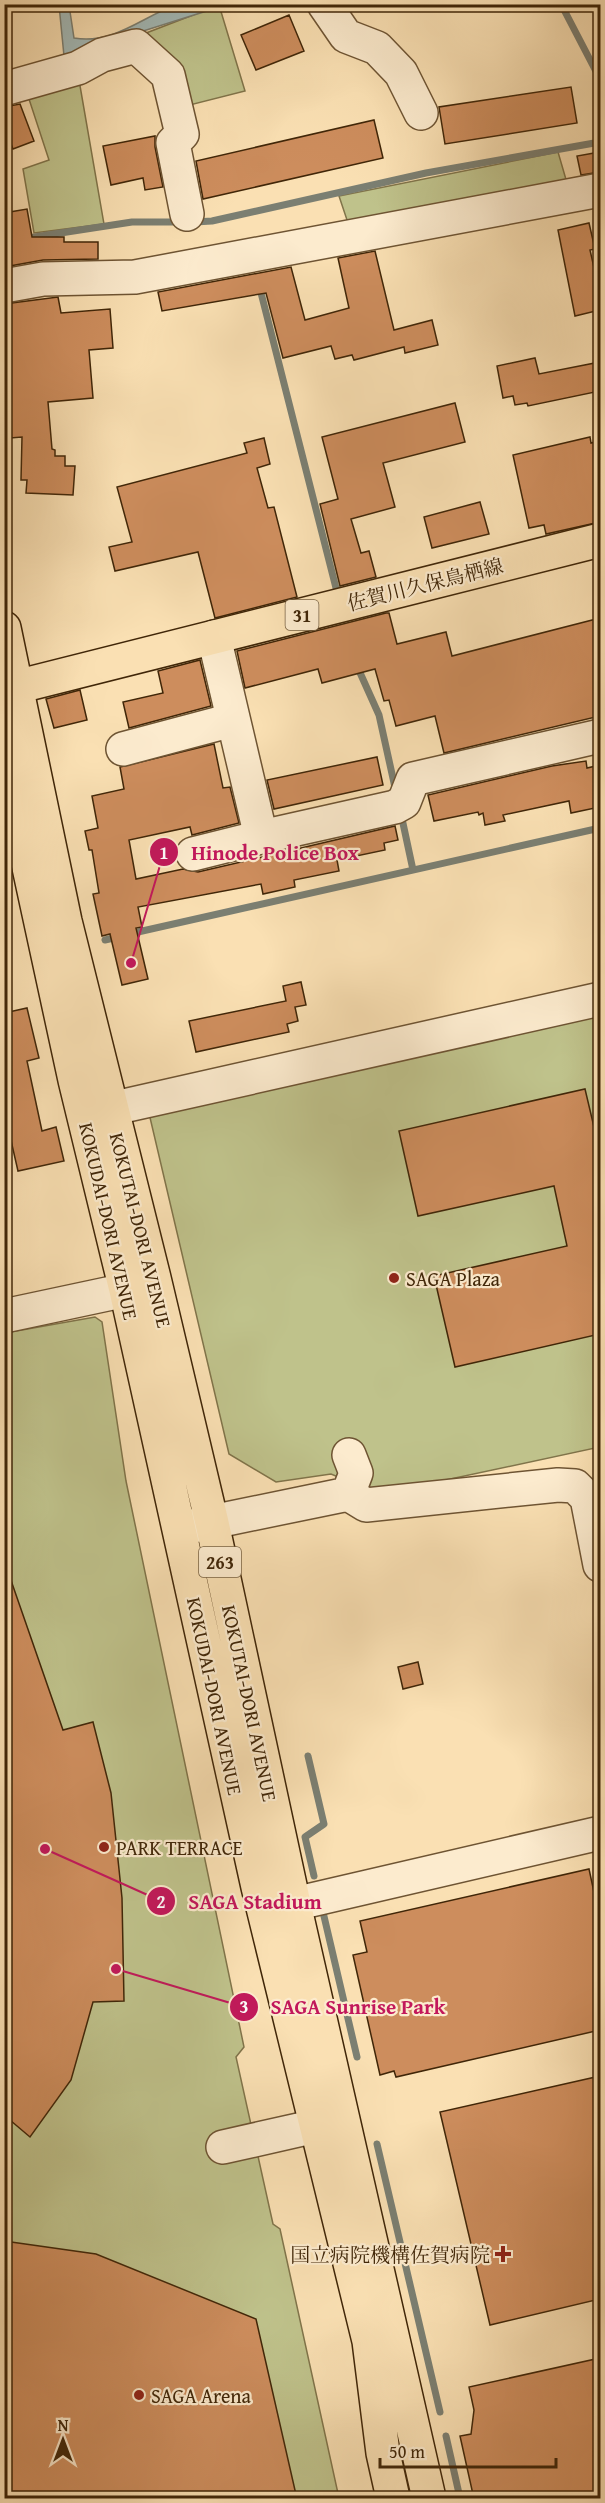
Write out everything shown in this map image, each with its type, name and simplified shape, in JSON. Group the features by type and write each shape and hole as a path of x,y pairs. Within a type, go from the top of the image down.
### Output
{"main road":[{"name":"佐賀川久保鳥栖線","path":"10,688 600,540"},
{"name":"KOKUTAI-DORI AVENUE","path":"4,628 10,688 212,1523 294,1904 429,2499"},
{"name":"KOKUDAI-DORI AVENUE","path":"4,752 75,1080 126,1290 258,1887 369,2341 383,2453 393,2499"}],"street":[{"path":"324,4 346,36 377,48 401,73 421,113"},
{"path":"4,89 78,68 102,55 136,46 168,75 182,134 173,143 187,214"},
{"path":"4,286 44,279 135,277 599,195"},
{"path":"214,637 261,837"},
{"path":"123,749 232,720"},
{"path":"193,854 399,805 413,779 600,736"},
{"path":"110,1109 600,999"},
{"path":"4,1316 126,1290"},
{"path":"348,1494 356,1473 349,1455"},
{"path":"179,1529 348,1494 366,1505 558,1485 575,1486 587,1498 600,1565"},
{"path":"294,1904 600,1833"},
{"path":"223,2147 316,2126"}],"green space":[{"path":"219,5 245,91 182,107 141,35"},
{"path":"79,80 104,224 34,233 23,169 49,160 28,96"},
{"path":"558,152 567,183 348,223 339,196"},
{"name":"SAGA Plaza","path":"600,1008 600,1447 380,1494 331,1474 276,1482 229,1454 148,1109"},
{"path":"95,1317 102,1322 126,1481 244,2047 236,2057 273,2224 280,2229 339,2498 5,2498 5,1333"}],"water":[{"path":"190,3 220,5 64,56 59,5 69,5 74,38 88,39 114,34 173,6"}],"building":[{"path":"289,15 304,51 256,70 241,35"},
{"path":"571,87 577,123 445,144 439,107"},
{"path":"20,104 34,141 13,149 10,141 4,144 4,107"},
{"path":"374,120 383,158 203,199 196,161"},
{"path":"155,136 163,187 145,190 143,178 111,185 103,146"},
{"path":"600,152 600,172 581,175 577,156"},
{"path":"27,209 32,237 64,237 64,242 98,242 98,259 43,260 4,267 4,213"},
{"path":"589,223 595,249 590,250 600,294 600,310 575,316 558,230"},
{"path":"375,251 394,330 432,320 438,345 405,353 404,347 354,360 352,355 335,359 331,346 283,358 266,293 162,311 158,292 291,267 305,320 349,308 338,258"},
{"path":"58,297 61,313 110,309 113,348 89,350 93,398 48,402 52,449 55,450 55,456 65,456 65,466 75,466 73,495 26,493 27,480 21,480 22,437 10,438 4,396 4,304"},
{"path":"535,358 539,374 600,362 600,391 528,406 527,403 515,405 513,396 503,398 497,366"},
{"path":"455,403 465,442 383,463 395,507 351,519 361,553 369,551 376,577 340,586 320,504 338,499 322,437"},
{"path":"590,437 591,443 600,441 600,522 546,534 544,525 529,528 513,455"},
{"path":"264,438 270,464 257,468 268,508 274,507 297,597 215,618 198,552 115,571 109,547 132,542 117,487 247,453 244,443"},
{"path":"480,502 489,534 432,548 424,517"},
{"path":"389,613 397,644 446,632 452,656 600,618 600,716 444,753 435,716 396,726 389,700 384,701 375,669 322,683 318,669 245,688 237,651"},
{"path":"200,660 211,706 129,728 123,702 163,693 158,671"},
{"path":"80,690 87,720 54,728 46,699"},
{"path":"214,744 223,788 230,787 239,823 192,835 190,827 129,840 136,879 183,869 198,872 395,826 398,840 384,843 385,850 337,860 339,871 294,880 295,887 263,894 261,884 138,907 142,927 136,928 148,979 122,985 110,934 102,936 93,894 99,893 92,850 89,850 85,831 98,828 92,796 124,789 120,767"},
{"path":"377,757 383,785 274,809 267,780"},
{"path":"586,761 587,768 600,765 600,807 571,813 569,801 503,815 505,821 485,825 483,813 479,815 478,812 434,821 428,795 552,766"},
{"path":"301,982 306,1005 295,1007 298,1021 287,1024 289,1032 196,1052 189,1021 286,1001 283,986"},
{"path":"27,1008 39,1058 27,1061 42,1131 56,1127 64,1161 18,1171 7,1123 4,1123 4,1013"},
{"path":"585,1089 598,1144 600,1144 600,1334 455,1367 434,1276 567,1246 554,1186 418,1216 399,1131"},
{"path":"6,1566 63,1730 93,1722 111,1793 122,1898 124,2001 93,2002 71,2080 30,2137 4,2115"},
{"path":"418,1662 423,1684 403,1689 398,1667"},
{"path":"589,1869 600,1920 600,2030 396,2077 394,2071 380,2075 353,1955 367,1952 360,1921"},
{"path":"600,2076 600,2299 490,2325 440,2112"},
{"name":"SAGA Arena","path":"4,2241 96,2254 256,2319 297,2499 4,2499"},
{"path":"600,2358 600,2499 474,2499 460,2436 471,2434 474,2410 469,2387"}],"waterway":[{"path":"561,4 600,79"},
{"path":"195,222 212,221 426,173 600,142"},
{"path":"28,238 132,222 180,222"},
{"path":"259,285 337,592"},
{"path":"357,666 379,715 396,792"},
{"path":"401,814 413,870"},
{"path":"129,934 600,828"},
{"path":"105,940 118,937"},
{"path":"308,1756 324,1824 305,1837 314,1876"},
{"path":"323,1912 357,2057"},
{"path":"377,2144 440,2412"},
{"path":"446,2436 460,2498"}],"place":[{"name":"Hinode Police Box","path":"131,963"},
{"name":"SAGA Plaza","path":"394,1278"},
{"name":"PARK TERRACE","path":"104,1847"},
{"name":"SAGA Stadium","path":"45,1849"},
{"name":"SAGA Sunrise Park","path":"116,1969"},
{"name":"国立病院機構佐賀病院","path":"503,2254"},
{"name":"SAGA Arena","path":"139,2395"}]}
